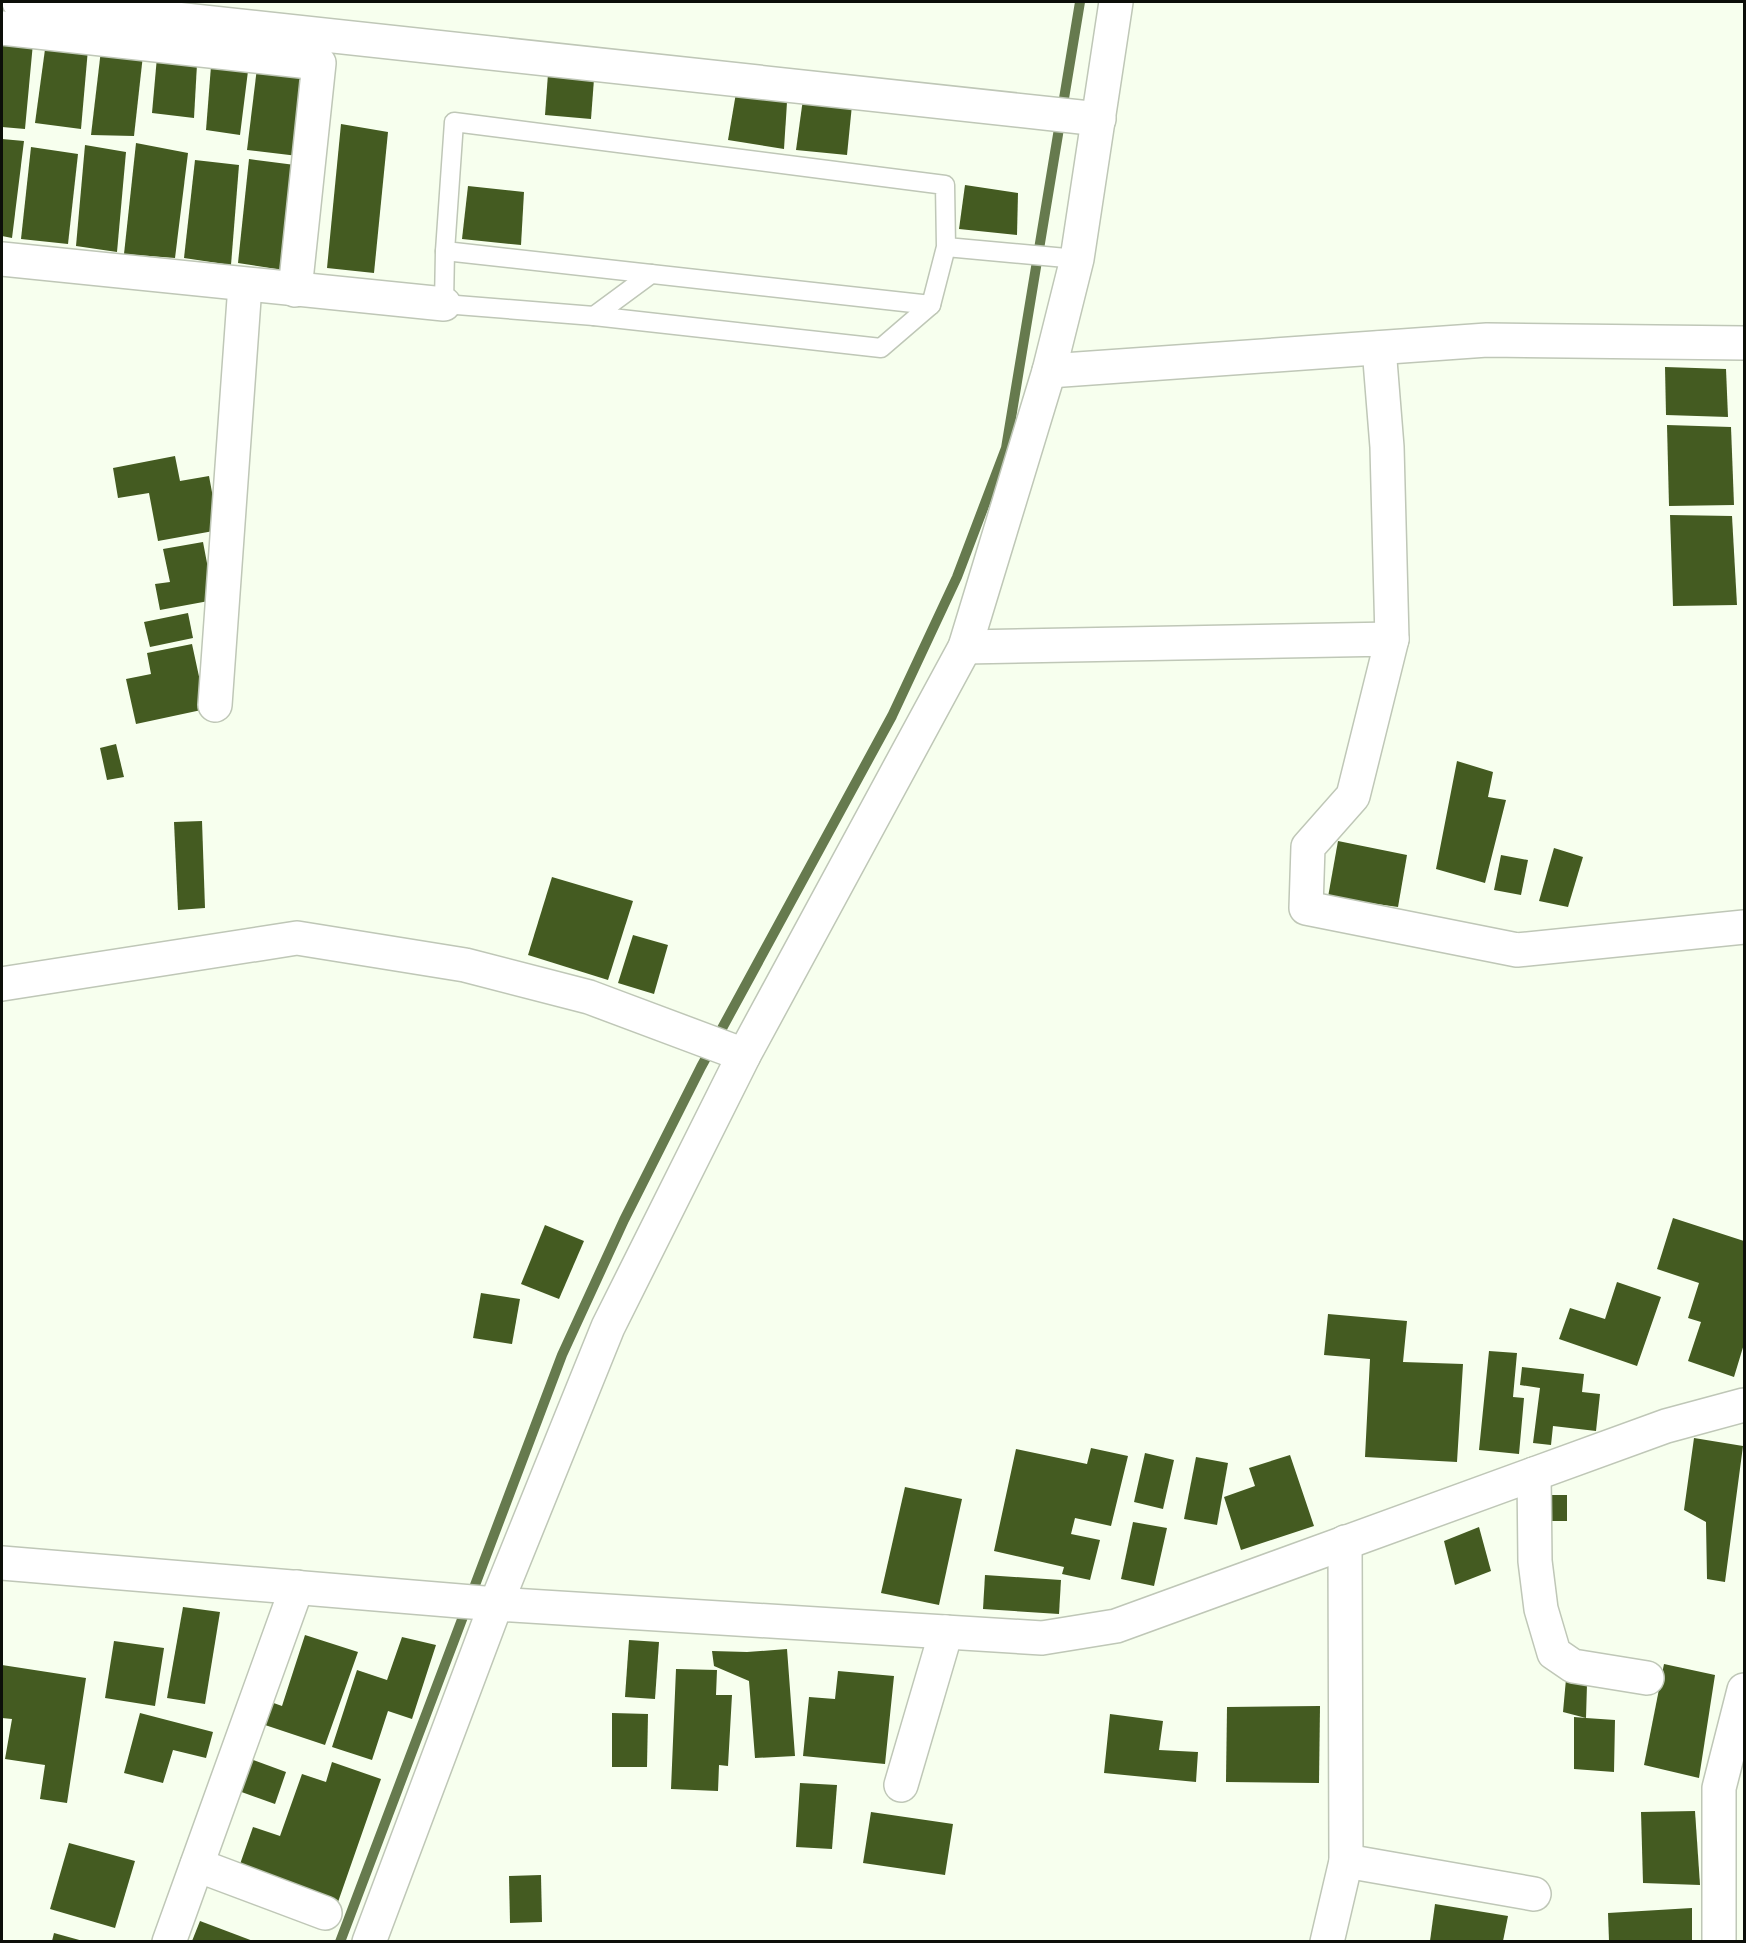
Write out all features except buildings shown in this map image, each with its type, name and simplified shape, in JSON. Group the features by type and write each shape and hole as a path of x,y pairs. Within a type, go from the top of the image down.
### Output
{"street":[{"path":"19,2 1098,119"},
{"path":"369,1941 496,1604 608,1327 744,1055 965,647 1049,371 1077,259 1116,2"},
{"path":"2,28 320,63 295,290"},
{"path":"2,259 444,304"},
{"path":"216,705 245,285"},
{"path":"1049,371 1487,340 1744,343"},
{"path":"1379,348 1387,447 1392,639 1353,796 1308,848 1306,908 1517,950 1744,927"},
{"path":"965,647 1392,639"},
{"path":"2,984 297,938 465,965 589,997 744,1055"},
{"path":"2,1563 496,1604 1042,1638 1116,1626 1666,1426 1744,1405"},
{"path":"1534,1474 1535,1562 1540,1609 1554,1653 1573,1666 1647,1678"},
{"path":"1327,1941 1346,1861 1346,1542"},
{"path":"169,1941 297,1587"},
{"path":"901,1785 946,1632"},
{"path":"1719,1941 1719,1788 1744,1690"},
{"path":"1346,1861 1534,1894"},
{"path":"196,1865 325,1913"}],"lane":[{"path":"454,122 945,185 946,247 932,305 881,348 594,316 444,304 445,251 454,122"},
{"path":"946,247 1077,259"},
{"path":"445,251 932,305"},
{"path":"594,316 651,274"}],"waterway":[{"path":"340,1942 562,1355 624,1220 701,1067 892,716 957,577 1006,448 1080,2"}]}
